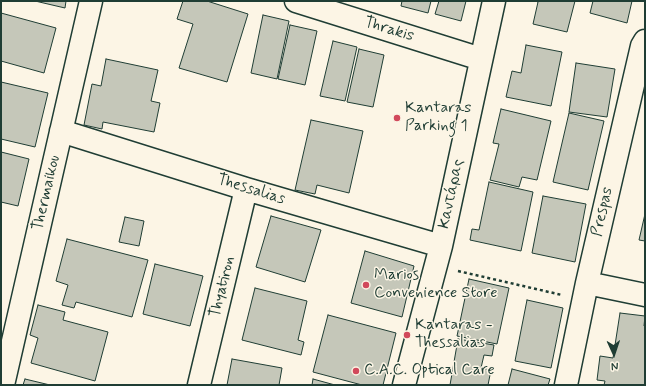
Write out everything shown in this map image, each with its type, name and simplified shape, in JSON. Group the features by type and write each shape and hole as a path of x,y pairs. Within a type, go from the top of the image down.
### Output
{"street":[{"name":"Thermaikou","path":"3,385 91,1"},
{"name":"Thrakis","path":"296,1 481,59"},
{"name":"Καντάρας","path":"404,385 439,256 494,1"},
{"name":"Prespas","path":"566,385 585,292 642,46 645,41"},
{"name":"Thessalias","path":"61,131 246,189 439,256"},
{"name":"Thyatiron","path":"199,385 246,189"},
{"path":"585,292 645,295"}],"path":[{"path":"439,256 585,292"}],"building":[{"path":"35,1 66,1 65,8"},
{"path":"183,1 207,1 248,14 227,82 179,68 193,24 177,19"},
{"path":"402,1 431,1 428,13 401,6"},
{"path":"439,1 466,1 461,21 435,14"},
{"path":"535,1 575,1 567,32 533,24 538,2"},
{"path":"593,1 632,1 627,23 590,13"},
{"path":"1,13 56,28 44,73 1,61"},
{"path":"263,15 289,21 277,79 251,73"},
{"path":"290,25 317,31 305,85 278,79"},
{"path":"333,41 357,47 345,101 320,96"},
{"path":"526,45 562,52 551,106 506,97 512,71 521,73"},
{"path":"359,49 384,55 373,107 347,102"},
{"path":"106,59 158,70 151,101 160,103 154,132 103,122 102,129 84,125 92,84 101,86"},
{"path":"576,63 615,69 607,117 569,112"},
{"path":"1,82 48,93 35,147 1,139"},
{"path":"501,109 551,121 537,180 522,177 519,187 490,180 499,144 493,143"},
{"path":"569,113 604,121 588,190 553,182"},
{"path":"311,120 363,131 349,193 317,185 315,194 295,190"},
{"path":"1,152 29,159 18,206 1,202"},
{"path":"489,182 533,192 521,251 470,240 472,229 479,230"},
{"path":"543,196 586,204 575,262 532,253"},
{"path":"645,214 645,241 639,240"},
{"path":"271,216 321,230 305,282 256,267"},
{"path":"125,217 144,221 139,246 119,242"},
{"path":"67,239 148,260 132,317 76,302 74,308 62,305 68,285 56,281"},
{"path":"365,251 414,266 402,317 351,303"},
{"path":"155,264 203,276 190,326 143,314"},
{"path":"469,279 509,288 497,344 457,336"},
{"path":"255,288 307,301 298,340 304,342 301,355 242,340"},
{"path":"527,300 563,308 551,368 515,361"},
{"path":"38,305 65,312 63,320 108,332 95,381 31,363 38,338 30,335"},
{"path":"620,313 645,316 645,385 604,385 605,381 597,380 600,356 613,358"},
{"path":"328,315 396,333 383,385 362,385 313,372"},
{"path":"458,339 494,345 492,356 484,355 481,368 491,370 488,385 450,385"},
{"path":"232,359 282,368 279,385 227,385"},
{"path":"512,369 550,379 548,385 508,385"},
{"path":"25,379 50,385 23,385"},
{"path":"313,379 335,385 312,385"}],"place":[{"name":"Kantaras Parking 1","path":"397,118"},
{"name":"Marios Convenience Store","path":"366,285"},
{"name":"Kantaras - Thessalias","path":"407,335"},
{"name":"C.A.C. Optical Care","path":"356,371"}]}
